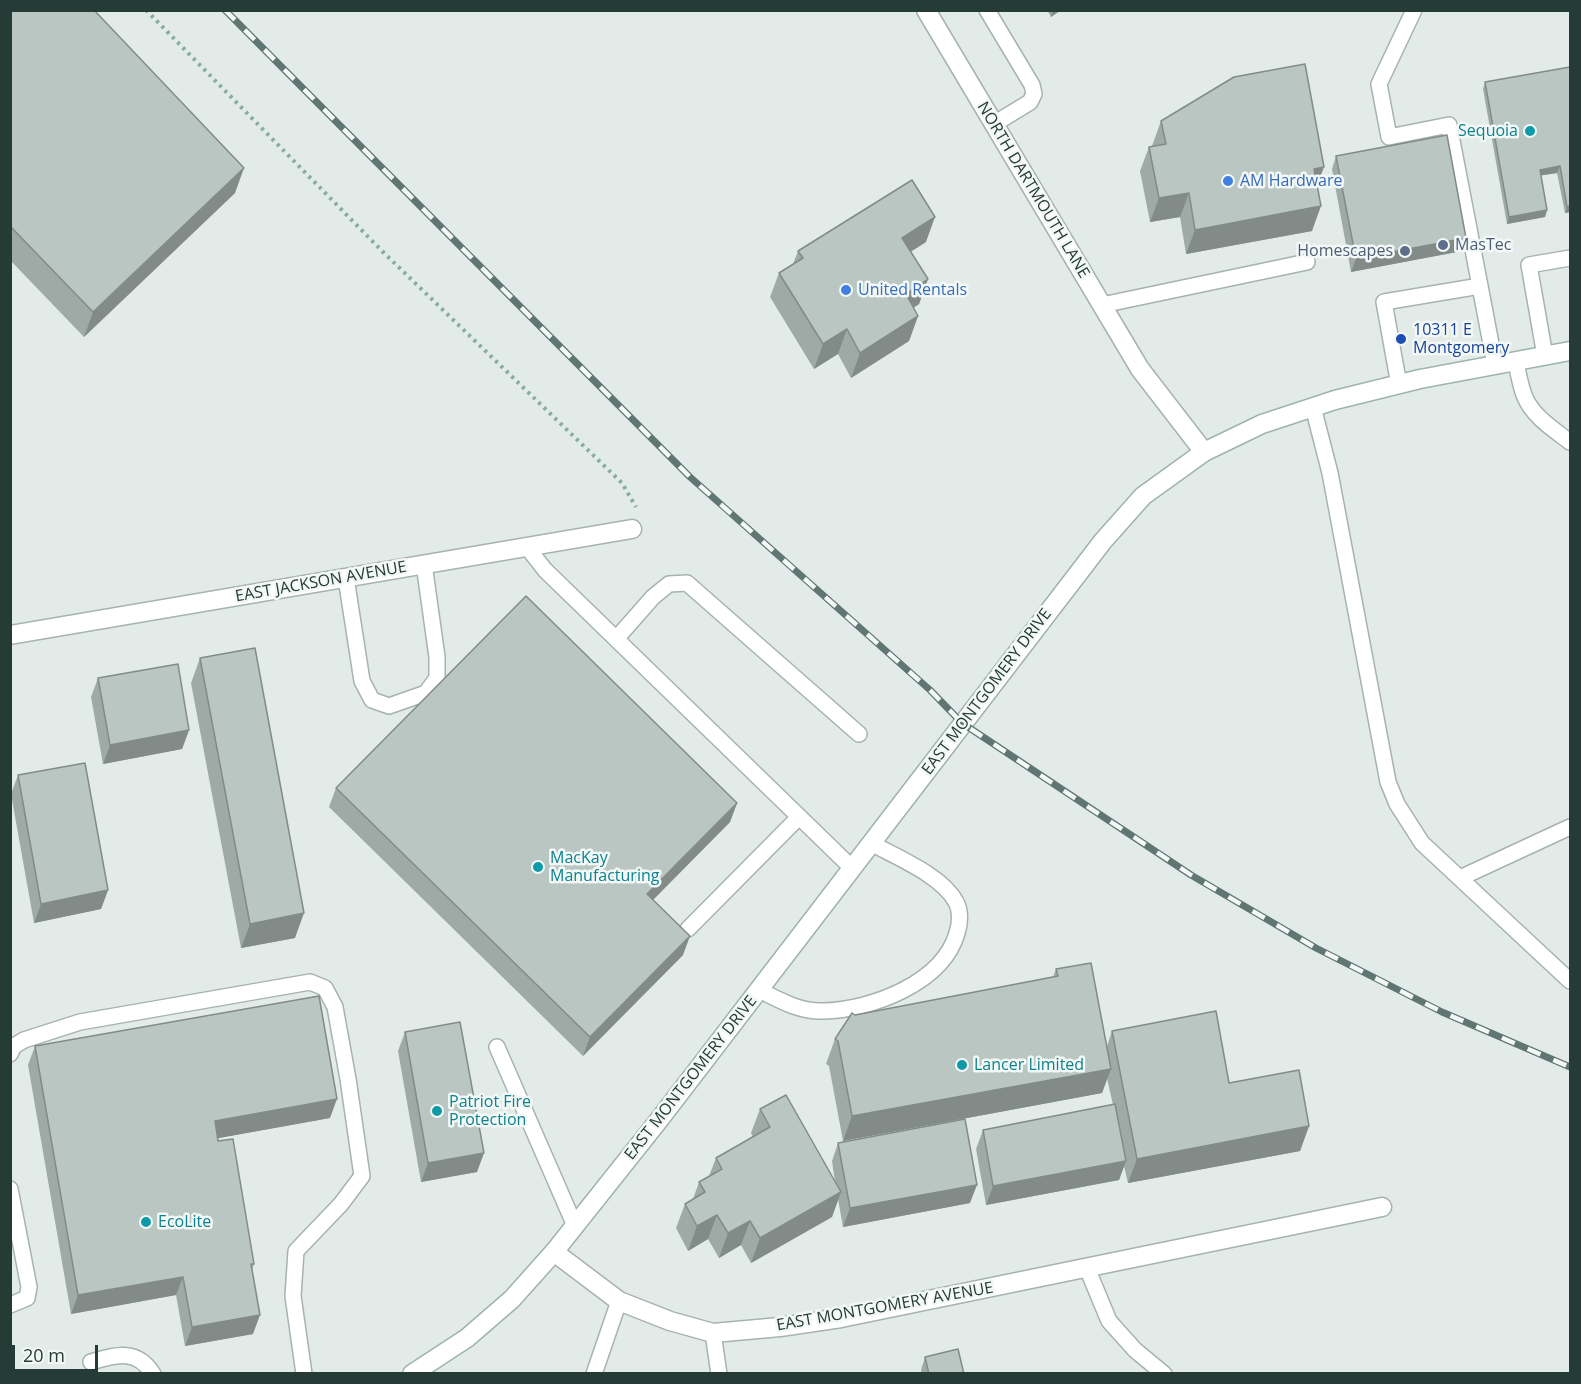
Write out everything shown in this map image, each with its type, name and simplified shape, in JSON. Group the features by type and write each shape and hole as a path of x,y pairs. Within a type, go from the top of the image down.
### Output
{"street":[{"name":"NORTH DARTMOUTH LANE","path":"926,10 1140,369 1204,452"},
{"name":"EAST MONTGOMERY DRIVE","path":"554,1252 759,990 1103,541 1143,496 1204,452 1262,424 1313,407 1399,385 1570,351"},
{"name":"EAST JACKSON AVENUE","path":"10,634 632,529"},
{"name":"EAST MONTGOMERY AVENUE","path":"554,1252 619,1301 670,1321 713,1333 780,1327 841,1318 1382,1207"},
{"path":"412,1374 467,1338 512,1299 554,1252"}],"lane":[{"path":"987,10 1032,85 1034,94 1030,102 994,124"},
{"path":"1414,10 1379,84 1389,137 1449,125 1495,365"},
{"path":"1545,356 1529,265 1570,258"},
{"path":"1102,305 1307,262"},
{"path":"1399,385 1384,302 1480,286"},
{"path":"1516,362 1524,395 1532,409 1544,422 1570,442"},
{"path":"1313,407 1330,473 1388,782 1397,804 1422,843 1570,981"},
{"path":"527,547 545,570 852,868"},
{"path":"346,578 362,681 372,700 389,706 426,693 437,678 437,657 424,564"},
{"path":"616,639 653,597 669,584 687,583 859,734"},
{"path":"688,929 799,817"},
{"path":"1460,878 1570,827"},
{"path":"759,990 789,1005 806,1010 824,1011 854,1007 887,998 913,986 935,968 953,946 960,923 957,903 948,890 934,878 871,843"},
{"path":"10,1054 14,1046 24,1040 80,1022 310,982 325,988 335,1007 362,1176 341,1204 296,1251 293,1296 304,1374"},
{"path":"496,1047 575,1226"},
{"path":"10,1189 28,1287 27,1298 10,1305"},
{"path":"1087,1268 1109,1321 1135,1350 1164,1374"},
{"path":"594,1374 619,1301"},
{"path":"713,1333 719,1374"},
{"path":"91,1362 129,1355 146,1362 153,1374"}],"path":[{"path":"146,10 383,252 622,483 636,506 632,529"}],"building":[{"path":"10,10 94,10 244,168 93,312 10,226"},
{"name":"AM Hardware","path":"1305,64 1324,167 1314,169 1321,206 1195,230 1189,193 1159,198 1149,147 1166,144 1161,121 1234,77"},
{"name":"Sequoia","path":"1570,67 1570,206 1567,207 1560,166 1540,170 1547,210 1509,217 1485,82"},
{"path":"1447,135 1466,238 1356,259 1336,156"},
{"name":"United Rentals","path":"912,180 935,217 902,238 928,279 906,294 918,316 860,353 847,329 823,344 779,273 803,258 798,251"},
{"name":"MacKay Manufacturing","path":"526,596 737,803 647,894 690,936 590,1037 336,788"},
{"path":"255,648 304,913 250,924 200,658"},
{"path":"178,664 189,730 110,745 98,678"},
{"path":"85,763 108,890 41,904 18,775"},
{"name":"Lancer Limited","path":"1091,963 1111,1069 852,1116 838,1041 835,1039 852,1013 855,1015 1058,976 1056,969"},
{"name":"EcoLite","path":"319,996 337,1099 215,1121 218,1141 233,1139 254,1264 251,1264 260,1315 192,1327 183,1277 78,1295 35,1046"},
{"path":"1216,1011 1229,1083 1299,1070 1309,1126 1137,1159 1112,1031"},
{"name":"Patriot Fire Protection","path":"460,1022 484,1153 428,1163 405,1032"},
{"path":"786,1095 841,1192 760,1238 750,1221 728,1233 717,1215 697,1226 685,1204 705,1192 699,1182 722,1169 716,1158 770,1127 760,1109"},
{"path":"1115,1104 1126,1161 993,1186 983,1130"},
{"path":"965,1119 977,1185 850,1208 838,1143"},
{"path":"958,1349 964,1374 929,1374 925,1357"}],"railway":[{"path":"225,10 690,477 930,690 962,723 1191,875 1316,948 1442,1012 1570,1067"}],"place":[{"name":"Sequoia","path":"1530,131"},
{"name":"AM Hardware","path":"1228,181"},
{"name":"MasTec","path":"1443,245"},
{"name":"Homescapes","path":"1405,251"},
{"name":"United Rentals","path":"846,290"},
{"name":"10311 E Montgomery","path":"1401,339"},
{"name":"MacKay Manufacturing","path":"538,867"},
{"name":"Lancer Limited","path":"962,1065"},
{"name":"Patriot Fire Protection","path":"437,1111"},
{"name":"EcoLite","path":"146,1222"}]}
